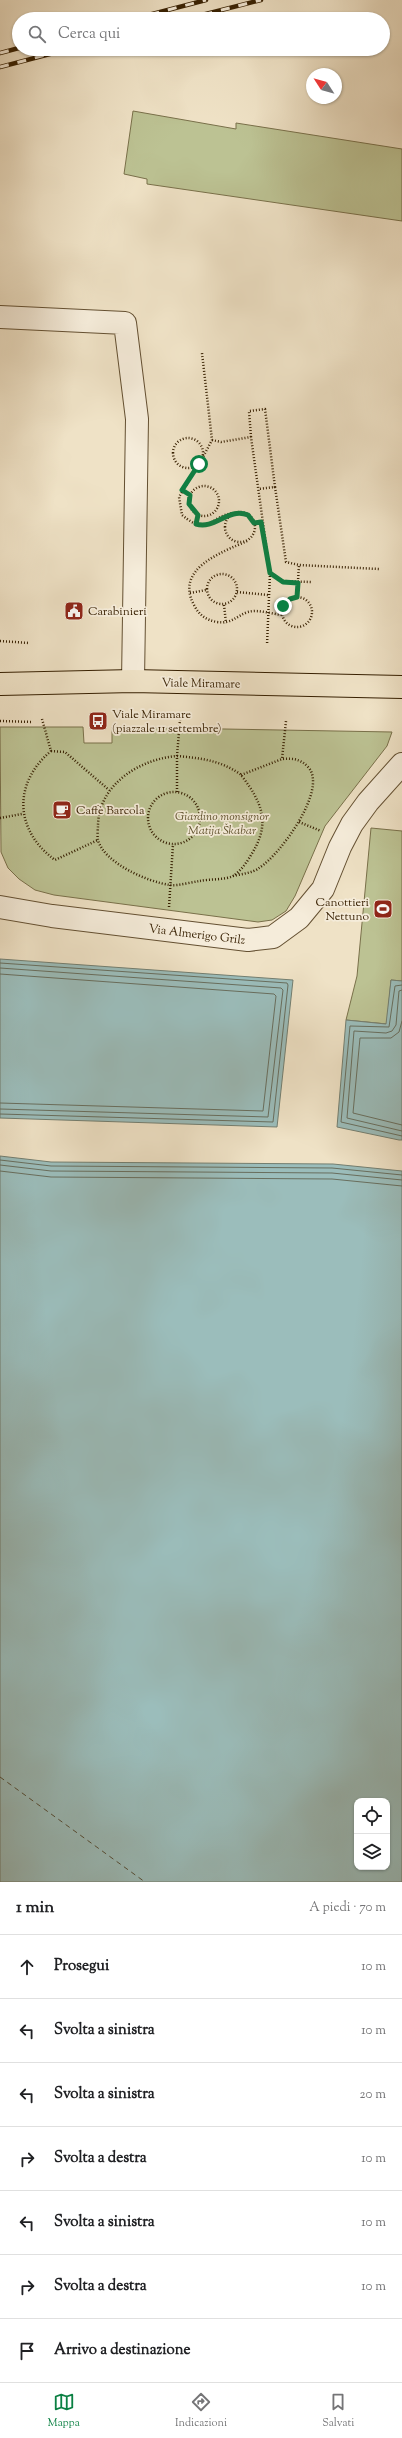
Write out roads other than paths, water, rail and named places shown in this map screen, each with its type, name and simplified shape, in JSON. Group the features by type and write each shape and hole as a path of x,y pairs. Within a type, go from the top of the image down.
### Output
{"main road":[{"name":"Viale Miramare","path":"0,684 133,681 402,688"}],"street":[{"path":"0,317 125,324 137,419 133,681"},
{"name":"Via Almerigo Grilz","path":"0,907 52,916 248,940 272,937 299,918 323,889 340,847 352,824 368,802 402,764"}],"water":[{"path":"0,959 293,980 277,1127 0,1118"},
{"path":"391,980 402,981 402,1140 337,1127 346,1020 386,1024"},
{"path":"0,1156 51,1162 333,1164 402,1171 402,1882 0,1882"}],"railway":[{"path":"160,12 206,0"},
{"path":"214,12 261,0"},
{"path":"0,53 12,50"},
{"path":"0,67 42,56"}],"place":[{"name":"Carabinieri","path":"74,611"},
{"name":"Viale Miramare (piazzale 11 settembre)","path":"98,721"},
{"name":"Caffè Barcola","path":"62,810"},
{"name":"Canottieri Nettuno","path":"383,909"}],"park label":[{"name":"Giardino monsignor Matija Škabar","path":"222,823"}]}
